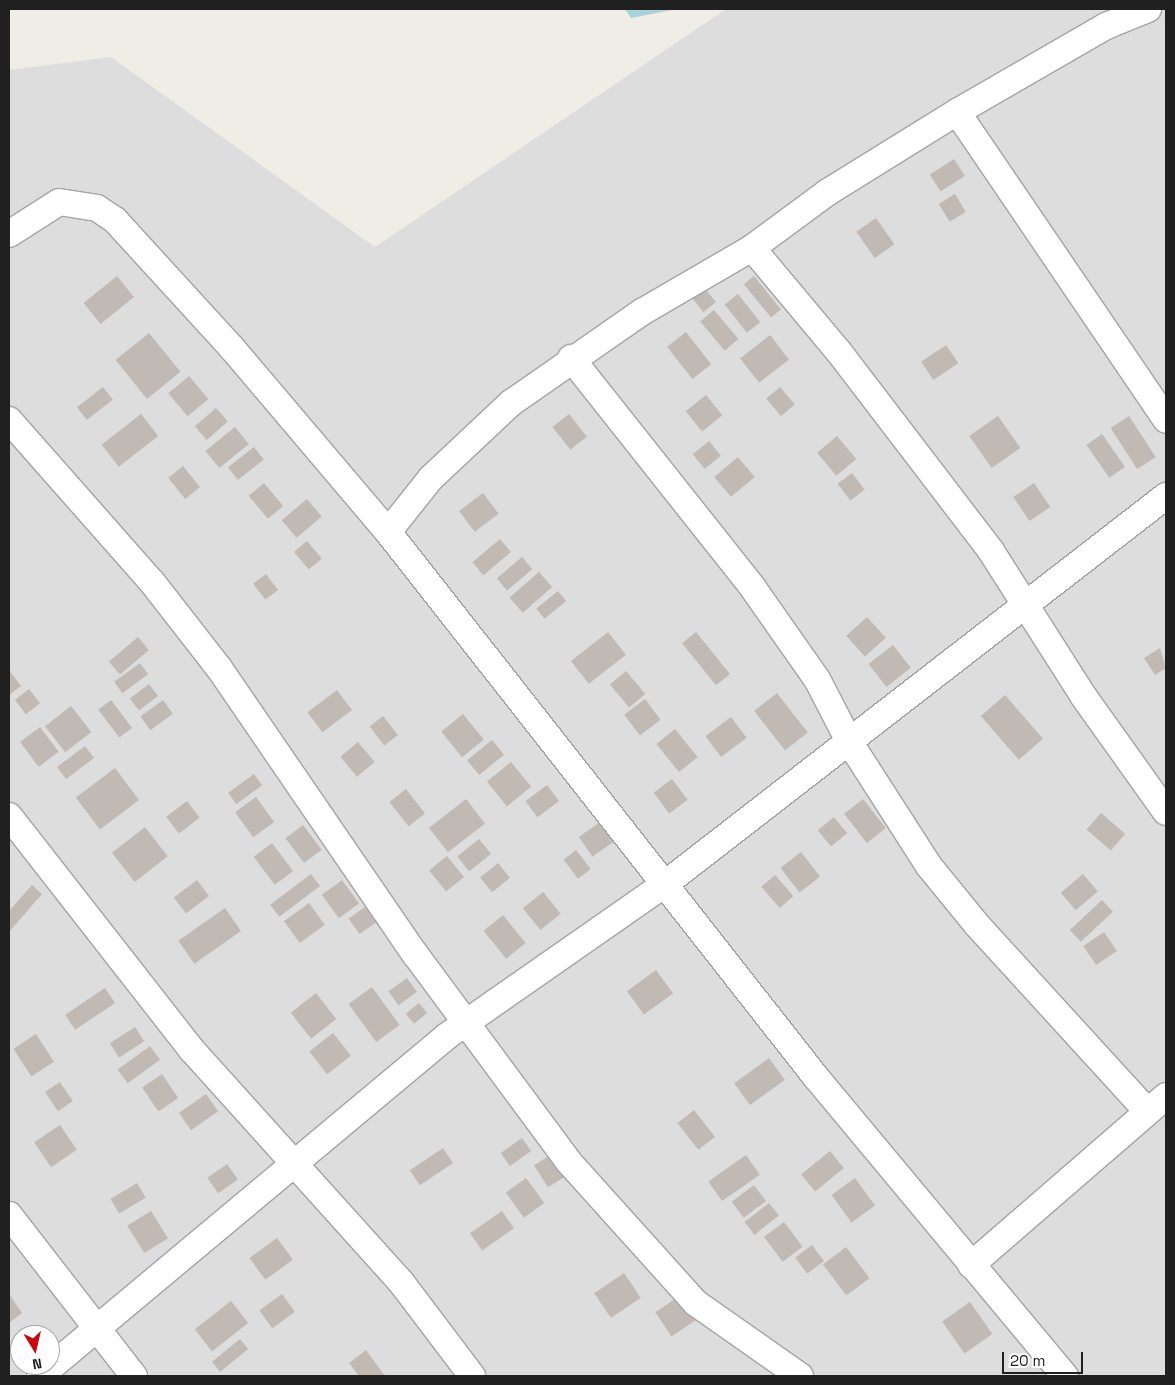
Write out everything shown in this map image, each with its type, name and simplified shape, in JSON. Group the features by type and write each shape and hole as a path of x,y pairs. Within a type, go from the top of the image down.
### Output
{"street":[{"path":"388,532 466,442 571,358 752,248 828,192 957,112 1106,26 1148,9"},
{"path":"957,112 1166,420"},
{"path":"9,234 59,202 97,208 115,220 232,348 388,532 665,884 971,1265 1065,1376"},
{"path":"752,248 839,352 1029,606 1084,697 1166,812"},
{"path":"571,358 754,588 818,681 850,744 929,866 978,926 1157,1104 971,1265"},
{"path":"9,420 152,582 219,668 464,1022 568,1161 696,1303 800,1376"},
{"path":"40,1376 98,1331 292,1161 464,1022 665,884 1029,606 1166,496"},
{"path":"9,816 192,1050 401,1282 472,1376"},
{"path":"9,1215 134,1376"}],"shaded area":[{"path":"726,9 1166,9 1166,1376 9,1376 9,70 111,57 375,247"}],"water":[{"path":"625,9 677,9 631,18"}],"building":[{"path":"954,159 965,176 941,192 930,175"},
{"path":"955,194 966,212 950,222 939,204"},
{"path":"876,218 894,244 875,258 856,232"},
{"path":"117,276 134,297 101,324 84,303"},
{"path":"754,276 781,309 771,318 744,284"},
{"path":"702,285 716,302 703,312 690,295"},
{"path":"738,294 760,322 747,333 725,304"},
{"path":"714,310 738,339 725,351 700,322"},
{"path":"686,332 711,364 692,379 667,347"},
{"path":"149,333 180,372 147,399 116,360"},
{"path":"770,335 789,359 759,383 740,358"},
{"path":"946,345 958,363 933,380 921,362"},
{"path":"189,376 208,399 188,416 168,393"},
{"path":"103,387 113,400 87,420 77,407"},
{"path":"780,387 795,405 781,416 766,399"},
{"path":"706,395 722,415 702,432 686,411"},
{"path":"216,408 228,422 207,440 195,426"},
{"path":"141,414 158,436 119,467 102,445"},
{"path":"569,414 587,437 570,450 552,427"},
{"path":"998,416 1020,448 992,468 969,436"},
{"path":"1129,416 1156,457 1137,469 1111,428"},
{"path":"235,427 249,444 219,468 205,451"},
{"path":"1102,434 1125,467 1109,478 1086,445"},
{"path":"837,436 856,459 836,476 817,453"},
{"path":"709,441 721,456 705,469 693,454"},
{"path":"254,447 264,460 238,480 228,467"},
{"path":"738,457 755,477 731,497 714,477"},
{"path":"183,466 200,487 185,499 168,478"},
{"path":"852,473 865,490 850,501 838,484"},
{"path":"264,483 283,506 268,519 249,496"},
{"path":"1034,483 1050,507 1029,521 1013,497"},
{"path":"483,493 499,514 475,532 459,511"},
{"path":"307,499 322,517 297,538 282,520"},
{"path":"500,539 511,552 483,575 472,562"},
{"path":"307,541 322,559 309,570 294,552"},
{"path":"522,557 532,569 507,590 497,578"},
{"path":"539,572 552,587 523,613 510,598"},
{"path":"266,574 278,590 265,600 253,584"},
{"path":"558,591 566,601 544,619 536,609"},
{"path":"867,617 886,638 865,657 846,636"},
{"path":"608,632 626,655 589,684 571,661"},
{"path":"696,632 730,674 716,685 682,643"},
{"path":"138,637 149,650 120,674 109,661"},
{"path":"893,645 911,668 886,687 869,664"},
{"path":"1160,648 1166,668 1155,675 1144,658"},
{"path":"140,663 148,674 122,693 114,682"},
{"path":"9,670 21,686 9,695"},
{"path":"626,671 645,694 629,707 610,684"},
{"path":"149,684 158,696 139,710 130,698"},
{"path":"29,689 40,703 26,714 15,700"},
{"path":"337,690 352,710 322,732 307,712"},
{"path":"777,693 808,732 785,750 754,711"},
{"path":"1005,695 1043,739 1019,760 981,716"},
{"path":"645,699 661,720 640,735 624,715"},
{"path":"111,700 132,728 119,738 98,710"},
{"path":"163,700 173,714 150,730 140,716"},
{"path":"71,706 91,732 65,752 45,726"},
{"path":"463,714 484,740 462,757 441,732"},
{"path":"383,716 398,735 384,745 370,726"},
{"path":"731,717 747,738 721,757 705,736"},
{"path":"40,727 59,752 39,767 20,742"},
{"path":"675,729 698,757 679,772 656,744"},
{"path":"492,740 504,755 479,775 467,760"},
{"path":"358,742 375,762 357,777 340,757"},
{"path":"85,746 94,758 66,779 57,767"},
{"path":"511,762 531,787 507,806 487,782"},
{"path":"115,768 139,800 100,829 76,797"},
{"path":"254,774 262,785 236,804 228,793"},
{"path":"672,779 688,800 669,814 654,793"},
{"path":"547,785 559,801 537,817 525,801"},
{"path":"406,789 425,813 409,826 389,802"},
{"path":"256,797 274,822 253,837 235,812"},
{"path":"466,799 485,823 448,852 429,828"},
{"path":"863,799 886,828 867,843 844,814"},
{"path":"187,801 200,818 179,833 166,817"},
{"path":"1101,813 1125,834 1111,851 1087,830"},
{"path":"834,817 847,833 831,847 818,830"},
{"path":"600,822 614,842 592,857 579,837"},
{"path":"303,825 322,850 304,863 285,838"},
{"path":"145,827 168,856 135,882 112,853"},
{"path":"479,839 491,854 469,871 457,857"},
{"path":"272,843 293,871 275,885 254,857"},
{"path":"576,850 591,869 578,879 563,860"},
{"path":"801,852 820,876 800,892 781,868"},
{"path":"447,856 464,877 446,891 429,870"},
{"path":"498,863 510,878 492,892 480,877"},
{"path":"311,874 320,886 279,917 270,905"},
{"path":"1083,874 1098,892 1076,910 1061,893"},
{"path":"775,875 793,896 780,908 761,887"},
{"path":"197,880 209,896 186,913 174,897"},
{"path":"342,880 359,903 339,918 322,895"},
{"path":"32,885 42,894 9,932 9,911"},
{"path":"543,892 561,914 540,930 523,908"},
{"path":"1102,900 1113,912 1081,942 1070,930"},
{"path":"309,903 325,925 300,943 284,921"},
{"path":"365,907 376,923 360,934 349,918"},
{"path":"225,908 241,931 194,964 178,941"},
{"path":"503,915 526,943 506,959 484,931"},
{"path":"1104,932 1117,951 1096,965 1083,946"},
{"path":"656,970 673,993 644,1015 627,991"},
{"path":"407,978 417,992 398,1005 388,992"},
{"path":"372,987 400,1025 376,1042 349,1004"},
{"path":"105,988 115,1003 75,1030 65,1015"},
{"path":"316,993 336,1019 311,1039 291,1013"},
{"path":"419,1003 427,1013 414,1024 406,1014"},
{"path":"135,1027 144,1041 119,1058 110,1043"},
{"path":"333,1033 351,1056 327,1074 309,1051"},
{"path":"36,1034 54,1062 31,1076 13,1049"},
{"path":"150,1046 160,1060 128,1083 118,1070"},
{"path":"769,1058 785,1080 750,1105 734,1083"},
{"path":"162,1074 178,1098 158,1111 142,1087"},
{"path":"60,1082 73,1101 58,1111 45,1092"},
{"path":"206,1094 218,1111 191,1130 179,1113"},
{"path":"694,1110 715,1137 698,1150 677,1123"},
{"path":"60,1125 77,1150 51,1167 34,1142"},
{"path":"522,1138 531,1151 510,1166 501,1153"},
{"path":"443,1148 453,1163 420,1185 410,1170"},
{"path":"557,1151 571,1173 548,1187 534,1165"},
{"path":"830,1151 844,1168 815,1191 801,1174"},
{"path":"746,1155 760,1175 722,1201 708,1181"},
{"path":"227,1164 238,1180 218,1193 207,1178"},
{"path":"526,1178 544,1203 524,1218 506,1193"},
{"path":"855,1178 875,1206 852,1223 832,1195"},
{"path":"137,1183 146,1198 119,1214 110,1199"},
{"path":"754,1185 766,1201 744,1218 732,1202"},
{"path":"769,1203 779,1216 754,1235 745,1222"},
{"path":"151,1211 168,1238 144,1253 127,1226"},
{"path":"502,1211 514,1228 482,1251 470,1233"},
{"path":"784,1222 803,1247 783,1262 764,1237"},
{"path":"277,1238 293,1260 265,1280 249,1258"},
{"path":"812,1245 824,1261 807,1274 795,1258"},
{"path":"846,1247 869,1278 846,1296 823,1264"},
{"path":"624,1273 641,1298 611,1318 594,1293"},
{"path":"9,1294 22,1313 9,1323"},
{"path":"282,1294 295,1312 272,1328 259,1310"},
{"path":"681,1295 697,1319 672,1336 655,1312"},
{"path":"231,1301 248,1323 212,1351 195,1329"},
{"path":"970,1302 992,1334 965,1353 942,1322"},
{"path":"240,1339 248,1349 220,1372 212,1362"},
{"path":"366,1350 385,1376 359,1376 349,1363"}]}
